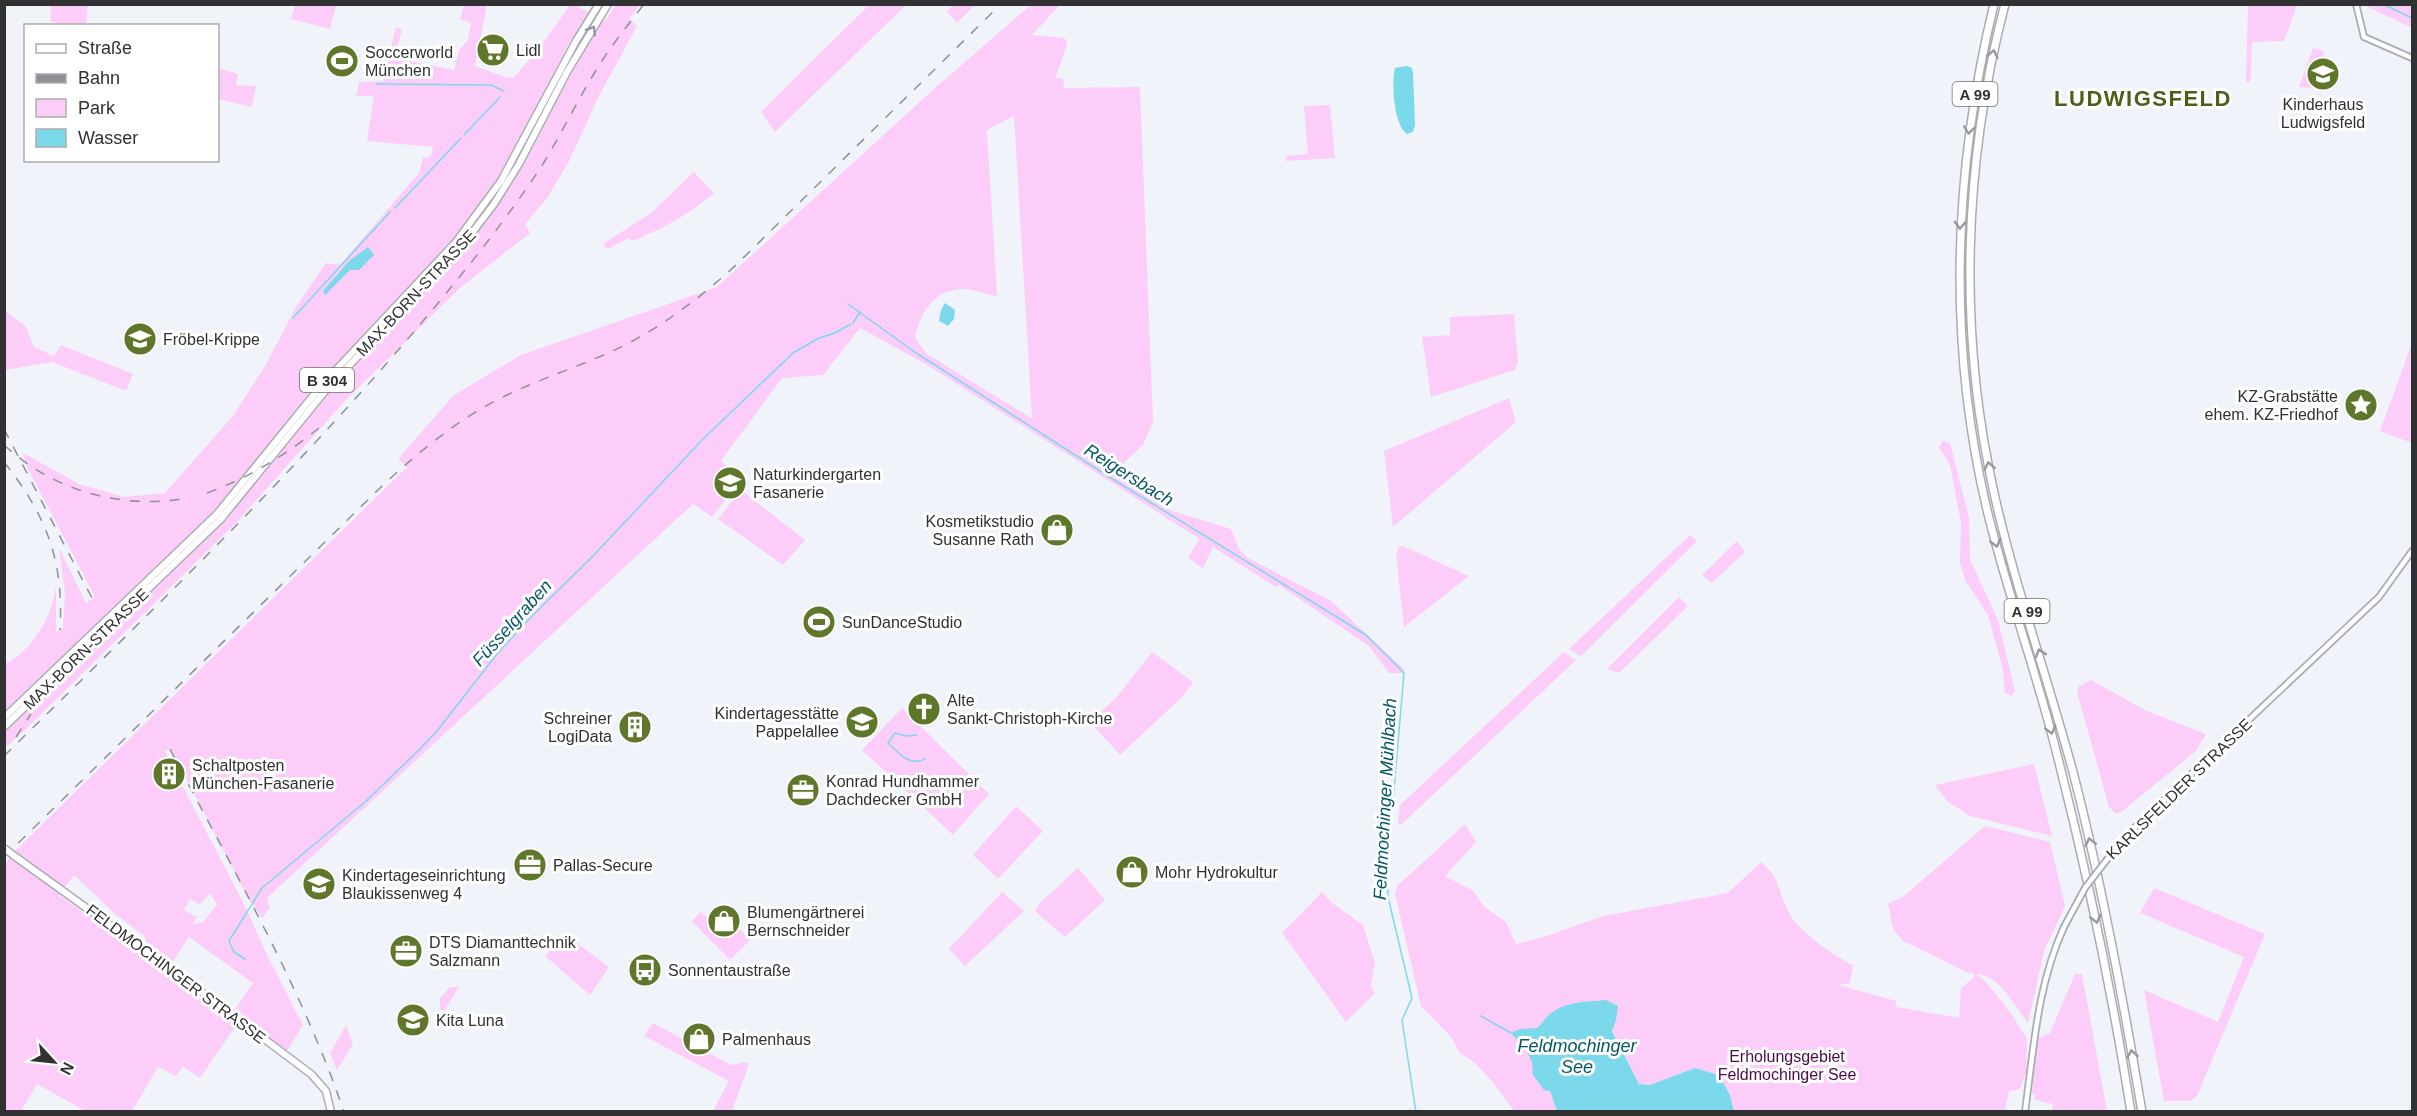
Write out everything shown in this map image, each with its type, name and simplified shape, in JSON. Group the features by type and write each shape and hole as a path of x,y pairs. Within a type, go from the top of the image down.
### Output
{"highway":[{"name":"A 99","path":"1993,4 1971,116 1961,216 1959,294 1968,406 1987,511 2039,687 2071,808 2099,930 2131,1112"},
{"name":"A 99","path":"2005,4 1984,103 1972,203 1970,300 1976,387 1982,431 2000,515 2050,687 2095,865 2124,1004 2142,1112"}],"main road":[{"name":"MAX-BORN-STRASSE","path":"4,718 217,514 321,386 456,242 507,171 576,41 599,4"},
{"name":"MAX-BORN-STRASSE","path":"4,727 221,519 326,390 462,246 494,204 519,164 567,72 607,5"},
{"name":"FELDMOCHINGER STRASSE","path":"4,848 311,1074 326,1091 331,1112"}],"street":[{"path":"2356,4 2364,37 2412,58"},
{"name":"KARLSFELDER STRASSE","path":"2025,1112 2039,1003 2049,965 2064,927 2085,888 2133,830 2379,597 2412,551"}],"green space":[{"path":"51,5 88,5 86,24 59,24 50,21"},
{"path":"295,5 336,5 330,29 291,19"},
{"path":"464,5 487,5 475,66 513,78 538,50 570,5 579,5 580,8 590,12 569,43 510,159 485,200 454,240 318,384 214,512 5,714 5,664 24,650 40,631 50,610 56,586 56,632 63,628 65,593 59,548 86,603 95,597 27,467 23,453 79,484 124,497 165,493 233,416 265,366 296,307 326,263 340,265 419,173 423,158 431,156 433,147 367,141 374,96 356,96 359,82 383,81 396,27 402,29 395,58 454,70 459,50 468,40 471,23 460,19"},
{"path":"616,5 640,5 629,19 637,26 599,96 569,161 548,197 525,224 530,233 461,287 344,402 236,523 5,748 5,732 223,522 330,392 465,248 509,186 602,19 605,21"},
{"path":"869,5 906,5 775,132 761,112"},
{"path":"953,5 975,5 957,23 947,11"},
{"path":"1031,5 1060,5 1032,35 1064,38 1067,41 1055,78 1063,79 1064,88 1140,87 1153,422 1143,445 1112,474 1169,510 1231,529 1239,549 1248,558 1331,601 1405,670 1402,673 1389,673 1369,646 1279,585 1276,587 1213,547 1203,568 1188,558 1199,539 1206,543 929,366 860,328 823,375 782,378 721,461 741,480 712,517 693,504 267,898 270,908 262,918 248,898 171,749 165,751 181,787 243,902 303,1025 287,1051 234,1011 253,983 189,937 171,964 148,946 144,936 113,912 74,875 59,895 141,951 237,1024 200,1078 183,1067 176,1076 158,1067 132,1111 85,1111 37,1084 21,1111 5,1112 5,865 14,852 407,467 398,459 454,395 521,355 717,287 936,87","holes":["1014,116 1032,418 927,354 915,338 924,313 942,294 964,289 997,296 987,130","210,893 217,905 203,922 193,924 197,917 184,910 190,899 200,905"]},
{"path":"2248,5 2297,5 2284,41 2252,42 2250,83 2246,82"},
{"path":"2364,5 2412,7 2412,28"},
{"path":"2313,48 2324,51 2321,68 2313,88 2299,87"},
{"path":"219,68 238,74 236,85 256,86 252,107 219,99"},
{"path":"1330,105 1335,158 1286,161 1286,156 1308,154 1304,106"},
{"path":"694,172 714,193 695,208 665,226 633,241 629,238 607,249 603,244 651,213"},
{"path":"4,310 26,327 34,347 54,356 61,345 133,374 126,391 52,362 5,370"},
{"path":"1514,314 1518,361 1515,370 1431,397 1422,337 1450,335 1450,317"},
{"path":"2412,346 2412,443 2380,431"},
{"path":"1509,398 1516,422 1393,527 1384,451"},
{"path":"1942,441 1950,443 1969,518 1970,559 1998,620 2015,691 2012,696 2005,693 2003,670 1988,615 1965,580 1960,563 1961,523 1950,464 1939,448"},
{"path":"741,490 805,540 783,565 718,519"},
{"path":"1690,535 1697,541 1581,656 1569,649"},
{"path":"1737,541 1745,552 1712,583 1702,575"},
{"path":"1403,546 1469,576 1404,627 1396,556 1399,547"},
{"path":"1679,597 1688,606 1619,673 1607,669"},
{"path":"1152,652 1193,682 1183,696 1120,755 1090,722 1117,697"},
{"path":"1564,652 1576,660 1402,824 1398,824 1400,805"},
{"path":"2091,680 2147,711 2206,734 2196,751 2120,813 2115,813 2109,807 2077,692 2079,686"},
{"path":"902,708 989,794 953,835 862,750"},
{"path":"2034,764 2052,836 1970,816 1947,801 1935,785"},
{"path":"1016,806 1043,831 998,879 973,855"},
{"name":"Erholungsgebiet Feldmochinger See","path":"1465,824 1476,842 1445,876 1472,890 1485,907 1506,922 1516,944 1547,936 1603,916 1728,893 1761,862 1774,876 1795,922 1818,943 1853,965 1850,983 1838,985 1896,1001 1896,1007 1959,1018 1961,988 1975,974 1903,941 1893,929 1888,904 1904,896 1985,826 2050,842 2065,906 2044,951 2028,1023 2000,986 1993,980 1977,974 1998,997 2027,1038 2026,1072 2020,1089 2009,1091 2005,1111 1734,1111 1730,1095 1719,1075 1695,1068 1650,1085 1639,1084 1612,1030 1614,1025 1550,1091 1557,1111 1515,1112 1490,1079 1476,1064 1459,1052 1451,1037 1421,1006 1395,894 1397,886"},
{"path":"1078,868 1105,900 1065,937 1035,911 1041,902"},
{"path":"2154,888 2265,934 2197,1096 2190,1101 2164,1101 2144,990 2218,1022 2244,957 2140,913"},
{"path":"1002,892 1024,911 965,966 949,949"},
{"path":"1322,892 1332,903 1363,925 1375,963 1371,987 1375,993 1346,1022 1282,933"},
{"path":"701,912 715,926 712,930 716,934 730,920 750,940 730,960 692,921"},
{"path":"577,943 609,967 590,995 545,956 554,945"},
{"path":"2075,974 2082,974 2107,1111 2052,1111 2053,1104 2035,1100 2035,1095 2032,1094 2036,1039 2050,1033"},
{"path":"450,987 459,987 444,1011 440,1009 440,998"},
{"path":"653,1023 731,1065 745,1062 749,1064 732,1111 713,1111 729,1081 644,1036"},
{"path":"346,1025 353,1044 337,1070 330,1053"}],"water":[{"path":"1407,66 1412,68 1413,72 1415,125 1413,132 1407,134 1396,113 1393,83 1395,68"},
{"path":"368,247 374,255 359,270 350,270 325,295 323,291 349,261"},
{"path":"945,303 955,310 954,319 948,326 939,321"},
{"name":"Feldmochinger See","path":"1606,1000 1618,1006 1612,1031 1639,1084 1650,1085 1695,1068 1719,1075 1730,1095 1734,1111 1557,1111 1550,1091 1544,1090 1533,1075 1532,1062 1525,1048 1511,1033 1520,1029 1537,1028 1550,1014 1563,1007 1576,1003"}],"waterway":[{"path":"2383,4 2412,18"},
{"name":"Feldmochinger Mühlbach","path":"376,84 491,85 504,91"},
{"path":"464,135 500,97"},
{"path":"395,208 461,138"},
{"path":"293,318 390,212"},
{"name":"Reigersbach","path":"848,304 913,351 1114,480 1366,635 1404,673 1387,870 1388,897 1412,998 1402,1020 1416,1112"},
{"name":"Füsselgraben","path":"853,323 860,312"},
{"name":"Füsselgraben","path":"245,959 234,952 229,941 262,888 365,802 418,751 437,731 497,654 528,620 593,556 703,439 793,353 851,324"},
{"path":"917,735 906,736 895,733 888,743 909,760 925,759"},
{"path":"1481,1016 1511,1033"}],"railway":[{"path":"4,756 255,506 316,442 433,310 488,241 530,183 600,64 644,4"},
{"path":"4,857 406,464 434,441 479,410 511,393 625,345 669,319 697,298 736,265 1001,4"},
{"path":"207,493 239,480 269,463 325,423"},
{"path":"4,429 92,598"},
{"path":"4,445 44,474 90,493 113,499 138,501 187,498"},
{"path":"4,462 31,501 50,540 59,582 60,630"},
{"path":"16,737 31,714"},
{"path":"170,749 286,972 327,1065 344,1112"}],"place":[{"name":"Lidl","path":"493,50"},
{"name":"Soccerworld München","path":"342,61"},
{"name":"Kinderhaus Ludwigsfeld","path":"2323,74"},
{"name":"Fröbel-Krippe","path":"140,339"},
{"name":"KZ-Grabstätte ehem. KZ-Friedhof","path":"2361,405"},
{"name":"Naturkindergarten Fasanerie","path":"730,483"},
{"name":"Kosmetikstudio Susanne Rath","path":"1057,530"},
{"name":"SunDanceStudio","path":"819,622"},
{"name":"Alte Sankt-Christoph-Kirche","path":"924,709"},
{"name":"Kindertagesstätte Pappelallee","path":"862,722"},
{"name":"Schreiner LogiData","path":"635,727"},
{"name":"Schaltposten München-Fasanerie","path":"169,774"},
{"name":"Konrad Hundhammer Dachdecker GmbH","path":"803,790"},
{"name":"Pallas-Secure","path":"530,865"},
{"name":"Mohr Hydrokultur","path":"1132,872"},
{"name":"Kindertageseinrichtung Blaukissenweg 4","path":"319,884"},
{"name":"Blumengärtnerei Bernschneider","path":"724,921"},
{"name":"DTS Diamanttechnik Salzmann","path":"406,951"},
{"name":"Sonnentaustraße","path":"645,970"},
{"name":"Kita Luna","path":"413,1020"},
{"name":"Palmenhaus","path":"699,1039"}],"district":[{"name":"LUDWIGSFELD","path":"2143,98"}]}
